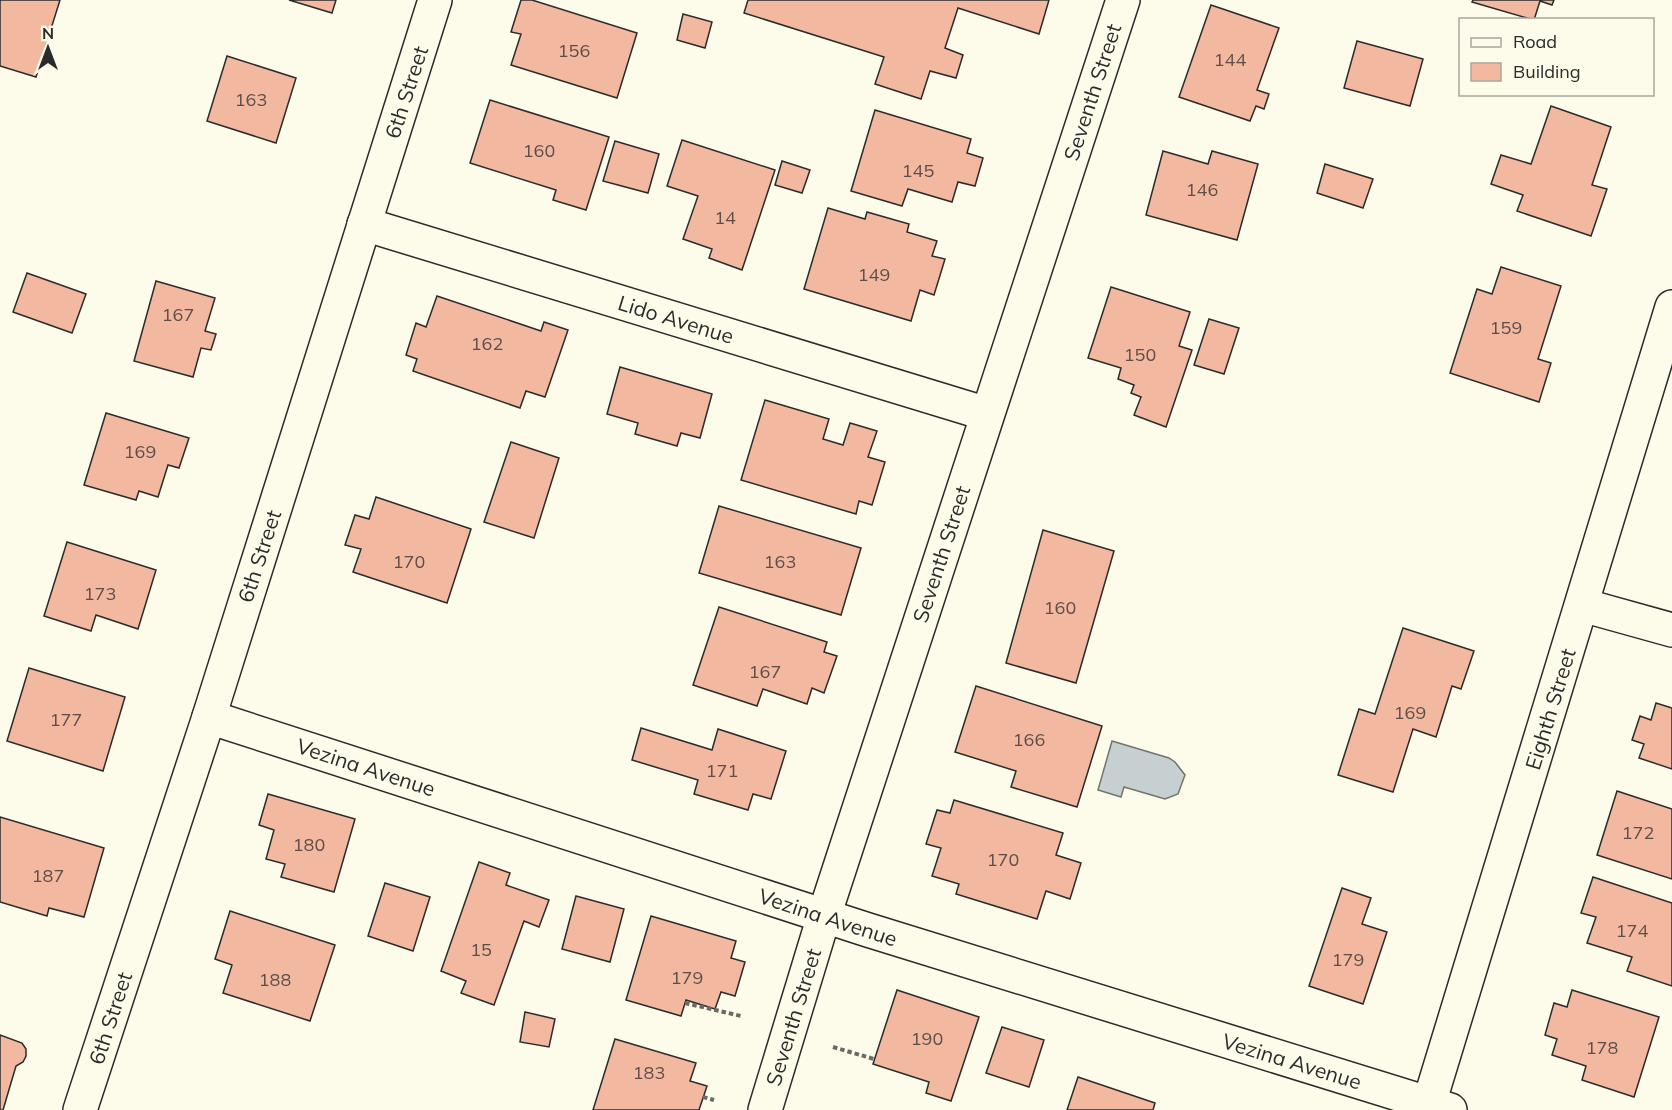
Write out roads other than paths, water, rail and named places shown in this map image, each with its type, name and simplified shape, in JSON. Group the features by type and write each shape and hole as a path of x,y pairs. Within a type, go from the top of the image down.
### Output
{"street":[{"name":"6th Street","path":"80,1110 209,717 435,0"},
{"name":"Seventh Street","path":"765,1110 824,916 1123,0"},
{"name":"Lido Avenue","path":"364,224 987,414"},
{"name":"Eighth Street","path":"1436,1108 1582,605 1672,308"},
{"path":"1582,605 1672,630"},
{"name":"Vezina Avenue","path":"209,717 824,916 1436,1108"}]}
